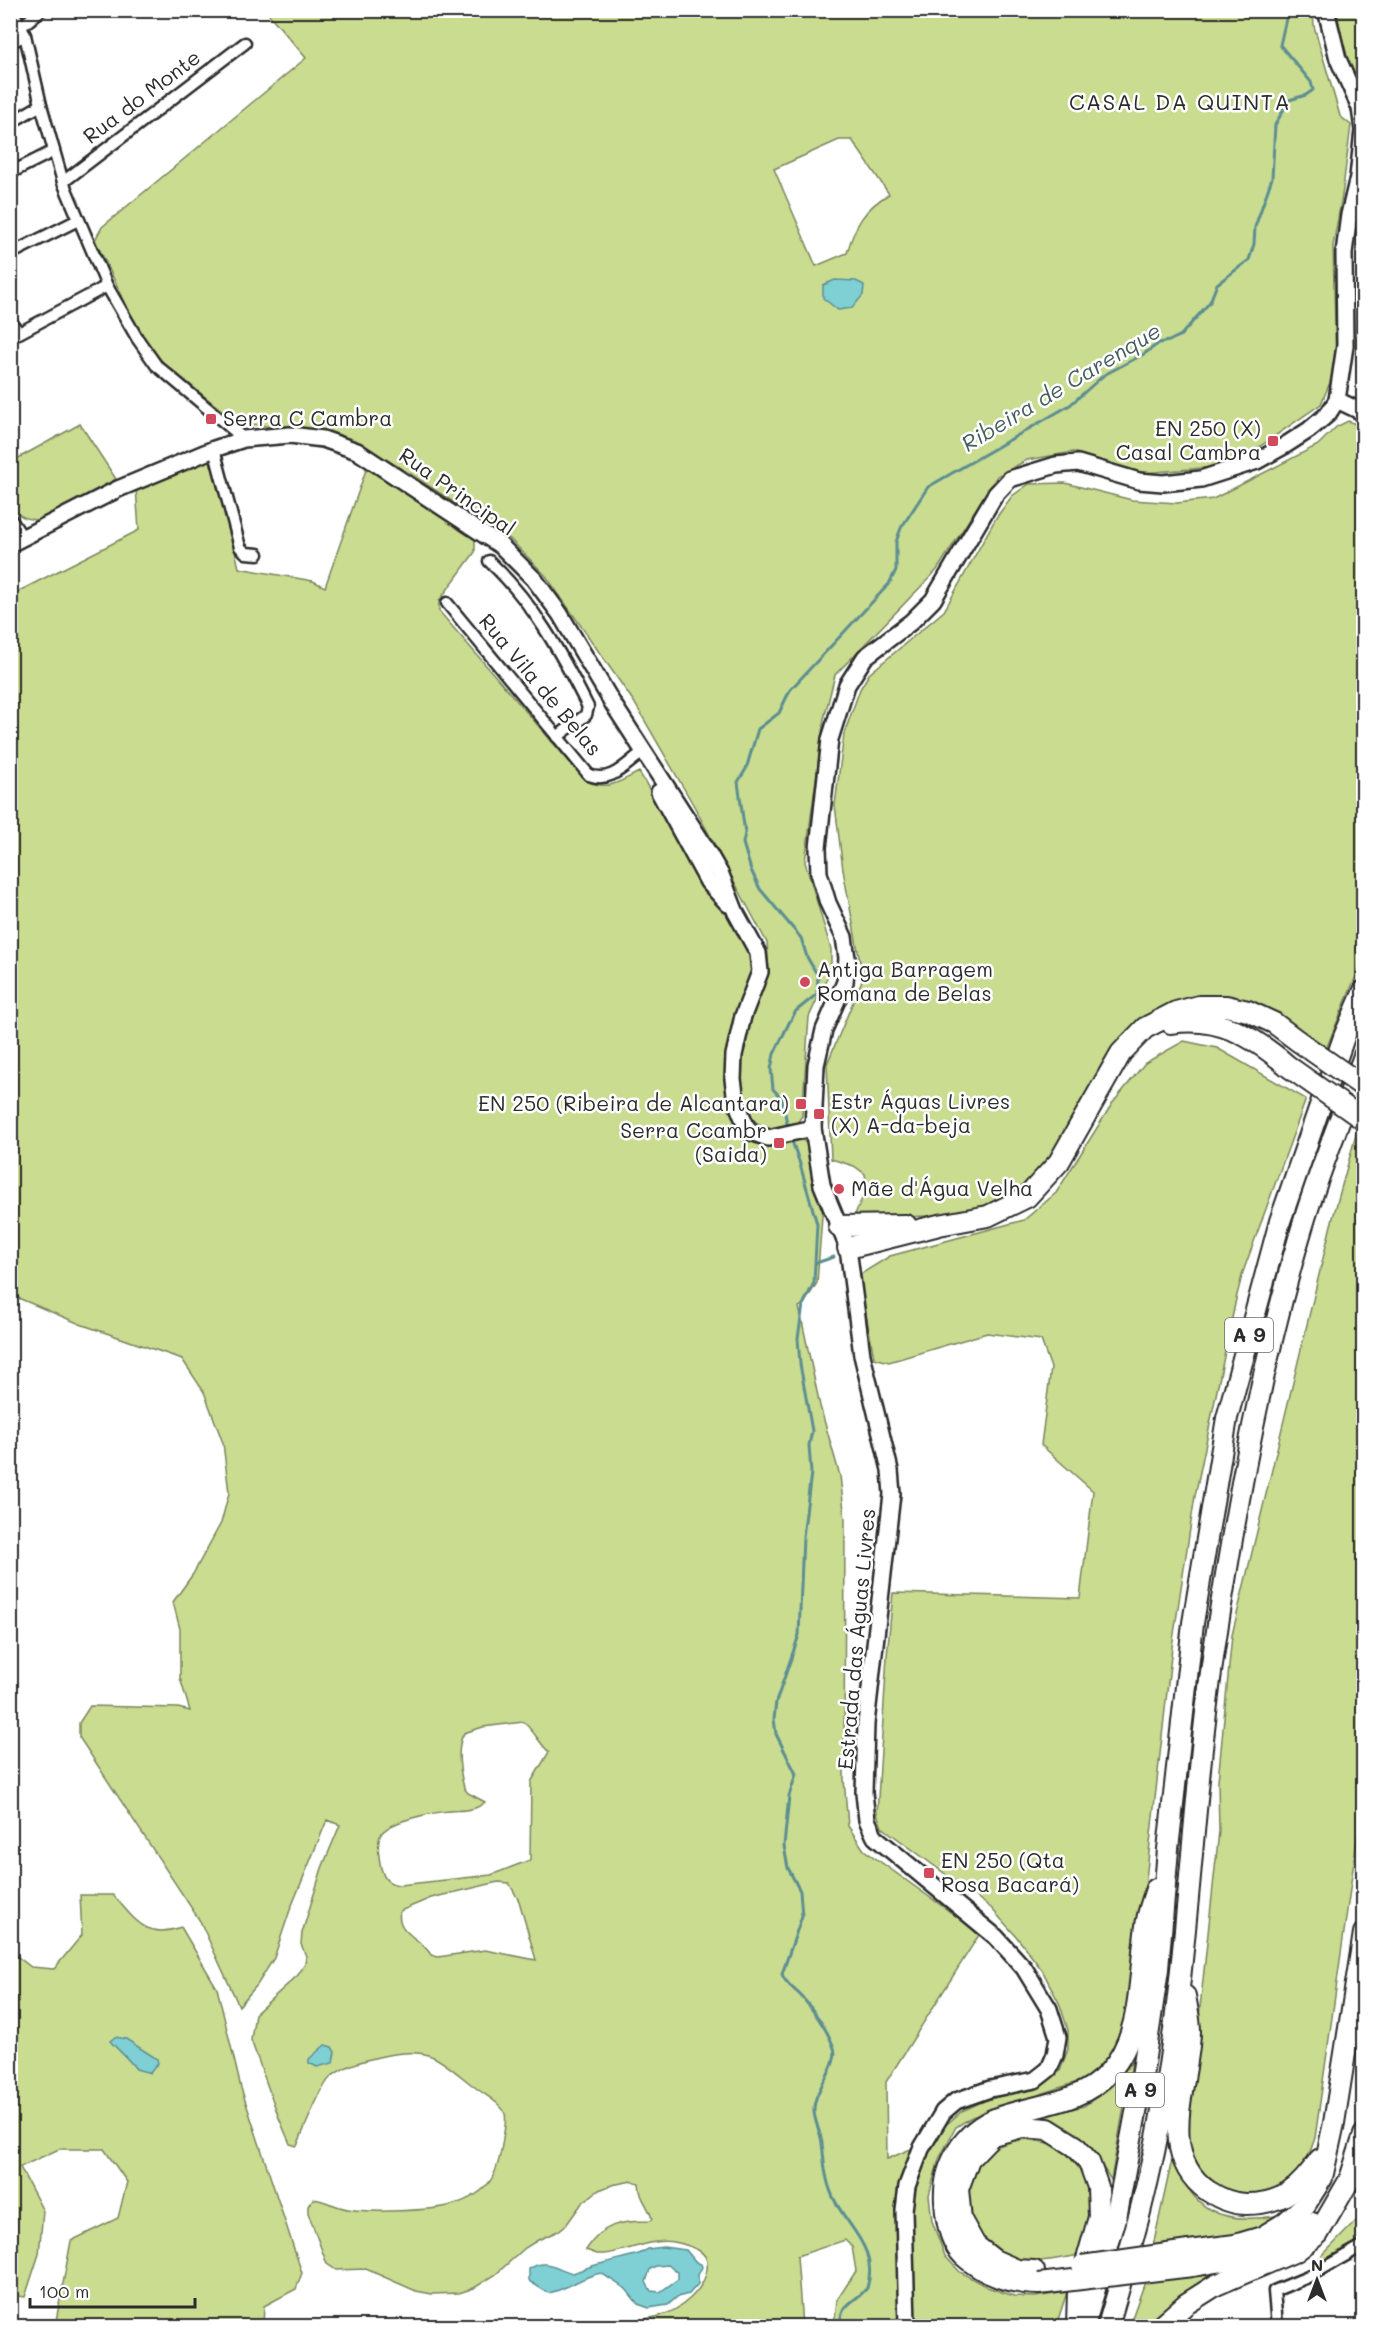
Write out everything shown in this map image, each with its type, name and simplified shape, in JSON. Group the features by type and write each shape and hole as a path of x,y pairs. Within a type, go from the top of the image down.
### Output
{"highway":[{"name":"A 9","path":"1084,2326 1116,2218 1139,2097 1158,1969 1168,1849 1193,1623 1227,1418 1280,1221 1344,1036 1364,991"},
{"path":"848,1248 939,1225 988,1216 1027,1197 1059,1162 1121,1053 1144,1028 1176,1012 1199,1006 1226,1006 1248,1011 1274,1023 1364,1087"},
{"path":"1144,1028 1202,1021 1222,1026 1265,1047 1289,1067 1364,1120"},
{"name":"A 9","path":"1108,2326 1138,2222 1164,2100 1182,1970 1204,1735 1217,1627 1252,1422 1302,1227 1364,1056"},
{"path":"839,1226 939,1225"},
{"path":"1168,1849 1148,1918 1134,2021 1127,2043 1110,2072 1088,2091 1053,2104 995,2118 975,2131 958,2148 949,2166 944,2191 946,2214 952,2236 963,2255 987,2273 1014,2283 1191,2259 1238,2259 1292,2238 1334,2207"},
{"path":"1191,2259 1262,2237 1285,2223 1305,2205 1322,2178 1334,2123 1364,1933"},
{"path":"1353,2003 1364,1962"},
{"path":"1182,1970 1190,2031 1178,2118 1180,2150 1188,2170 1199,2185 1218,2197 1240,2204 1264,2204 1286,2194 1303,2182 1320,2159 1334,2123"},
{"path":"1041,2278 994,2260 975,2245 961,2220 958,2189 969,2159 992,2135 1022,2127 1048,2129 1075,2146 1089,2162 1098,2187 1099,2217 1078,2290 1077,2326"},
{"path":"1161,2326 1186,2304 1216,2285 1296,2251 1318,2234 1350,2179 1364,2135"}],"main road":[{"path":"1326,10 1338,59 1360,108 1363,130 1358,177 1349,215 1344,253 1345,346 1337,400 1364,413"},
{"name":"Estrada das Águas Livres","path":"907,2326 904,2210 907,2186 921,2149 943,2112 956,2101 990,2089 1035,2080 1049,2069 1055,2055 1058,2037 1049,2009 1024,1968 996,1937 875,1837 867,1820 864,1793 866,1724 892,1494 890,1470 862,1355 848,1248 822,1185 813,1128 816,1065 824,1030 845,982 847,958 844,937 828,903 819,873 819,826 830,739 847,685 865,657 911,622 933,600 995,495 1010,479 1056,465 1078,463 1138,481 1163,483 1201,479 1257,461 1284,446 1328,414 1337,400"},
{"name":"Rua Principal","path":"17,541 118,489 244,439 290,435 339,444 376,462 501,546 534,579 560,614 613,705 708,882 736,913"},
{"name":"Rua Principal","path":"613,705 699,837 721,875 736,913 758,953 760,972 737,1036 734,1054 733,1079 741,1117 751,1132 768,1138 813,1128"}],"street":[{"path":"12,10 23,31 63,182 107,286 137,338 156,365 244,439"},
{"path":"10,43 41,10"},
{"name":"Rua do Monte","path":"63,182 245,43"},
{"path":"10,123 41,105"},
{"path":"10,173 54,151"},
{"path":"10,255 78,220"},
{"path":"10,320 19,333 107,286"},
{"path":"214,449 240,547 246,553 258,554"},
{"path":"10,518 17,541"},
{"path":"489,561 523,597 561,651 588,707 586,715 557,737"},
{"name":"Rua Vila de Belas","path":"447,603 589,775 600,779 613,775 639,755"},
{"path":"1277,2326 1275,2290 1308,2277 1364,2245"}],"green space":[{"path":"266,11 1313,11 1314,26 1340,116 1351,125 1333,246 1336,368 1321,404 1259,447 1235,460 1214,467 1144,473 1073,452 1027,460 997,476 937,570 835,675 824,719 805,862 831,949 831,969 809,1017 802,1116 797,1123 777,1130 769,1130 756,1122 748,1114 739,1073 742,1037 769,973 767,943 694,806 634,702 546,576 510,539 409,473 357,443 324,433 248,424 229,416 165,365 139,331 95,240 102,227 306,58","holes":["839,140 852,140 889,194 873,206 862,219 853,234 847,253 816,266 774,169"]},
{"path":"1337,11 1363,11 1363,105 1359,86 1345,57"},
{"path":"1363,200 1363,396 1357,380 1356,330 1358,222"},
{"path":"1348,421 1363,427 1363,959 1326,1049 1228,1001 1143,1020 1124,1035 1110,1052 1046,1168 1015,1195 980,1209 944,1215 869,1219 855,1214 867,1188 865,1174 854,1166 831,1159 827,1064 863,978 843,870 835,805 844,734 860,689 869,674 944,611 996,518 1012,496 1029,484 1065,483 1132,500 1177,503 1213,499 1318,445 1336,427"},
{"path":"80,424 116,479 39,520 19,514 11,501 11,462"},
{"path":"212,459 215,463 239,568 313,581 325,587 367,467 475,539 475,552 439,601 439,611 586,781 601,785 613,784 639,772 714,896 751,951 756,965 747,989 733,1114 742,1135 757,1144 798,1136 808,1145 823,1203 817,1283 804,1304 799,1307 820,1406 840,1476 845,1519 844,1779 848,1826 864,1850 979,1935 886,2082 887,2159 913,2148 899,2190 905,2326 834,2326 837,2300 856,2271 852,2247 845,2240 797,2256 802,2326 636,2326 643,2320 668,2313 683,2304 701,2285 707,2266 706,2258 701,2252 685,2244 673,2242 662,2241 605,2254 586,2250 599,2234 614,2225 652,2219 641,2194 639,2183 632,2181 599,2190 582,2203 567,2224 558,2231 525,2248 495,2275 474,2288 459,2293 432,2294 416,2291 366,2269 336,2270 327,2264 308,2213 308,2206 313,2199 348,2209 385,2211 442,2207 476,2195 490,2181 495,2172 505,2124 504,2111 495,2101 436,2058 421,2054 394,2054 352,2065 331,2077 317,2099 297,2146 290,2144 251,2040 255,2014 298,1975 305,1964 306,1956 301,1944 302,1933 322,1868 340,1825 327,1820 290,1910 274,1958 257,1985 239,2006 200,1921 79,1737 79,1723 90,1706 178,1708 190,1711 180,1678 180,1629 173,1602 193,1574 221,1523 229,1493 223,1443 204,1392 182,1359 80,1324 11,1295 11,595 139,530 136,488","holes":["523,1722 549,1752 531,1782 530,1860 491,1875 400,1885 388,1881 382,1872 379,1852 380,1836 384,1831 412,1818 473,1809 485,1802 468,1793 464,1788 459,1753 464,1733 483,1727","498,1882 509,1883 519,1901 536,1960 485,1950 438,1957 431,1955 402,1925 400,1911 431,1898"]},
{"path":"1184,1041 1217,1048 1306,1099 1243,1272 1195,1496 1172,1647 1144,1897 1122,2038 1101,2068 1083,2080 972,2117 956,2127 939,2159 929,2195 932,2221 945,2256 960,2272 987,2287 1014,2296 1035,2297 1067,2292 1056,2326 916,2326 911,2203 927,2156 940,2130 962,2111 986,2100 1043,2085 1060,2071 1068,2049 1068,2030 1060,2005 1042,1970 991,1908 882,1827 877,1814 893,1593 1080,1598 1093,1491 1041,1445 1051,1368 1041,1340 987,1333 889,1362 874,1358 859,1275 890,1256 1024,1220 1056,1193 1112,1104 1145,1063"},
{"path":"1357,1131 1364,1135 1364,1790 1315,2138 1306,2163 1293,2180 1278,2190 1257,2197 1235,2196 1202,2176 1186,2138 1219,1831 1218,1781 1232,1635 1331,1225"},
{"path":"80,1895 113,1895 135,1919 149,1929 158,1931 181,1927 217,1988 241,2088 302,2273 296,2289 264,2306 263,2326 55,2326 71,2241 118,2218 127,2182 104,2149 59,2149 20,2167 43,2211 39,2254 25,2297 11,2295 10,1951 31,1967 54,1969 82,1935"},
{"path":"1132,2062 1111,2180 1099,2161 1070,2132 1040,2120 1040,2116 1084,2106 1114,2084"},
{"path":"1026,2139 1062,2148 1077,2160 1085,2173 1092,2193 1093,2213 1081,2255 1041,2261 1017,2260 990,2248 974,2232 967,2207 969,2187 977,2168 988,2153 996,2147"},
{"path":"1173,2155 1188,2189 1210,2210 1238,2218 1275,2216 1278,2221 1246,2233 1153,2246"},
{"path":"1363,2212 1363,2238 1309,2269 1360,2217"},
{"path":"1223,2272 1154,2326 1129,2326 1145,2282"}],"water":[{"path":"835,280 856,281 864,285 863,295 852,308 838,310 823,298 823,285"},
{"path":"115,2037 126,2039 157,2059 158,2063 150,2073 136,2069 110,2041"},
{"path":"325,2045 332,2047 335,2052 333,2063 317,2067 309,2063 309,2059"},
{"path":"663,2247 686,2250 696,2262 701,2264 698,2284 689,2294 677,2297 668,2305 649,2308 638,2304 626,2289 601,2273 548,2293 529,2281 529,2269 541,2264 552,2265 573,2273 639,2254 648,2249","holes":["669,2265 678,2272 678,2279 660,2292 651,2291 646,2282 650,2269 656,2266"]}],"waterway":[{"name":"Ribeira de Carenque","path":"788,1128 782,1099 773,1089 771,1069 774,1054 796,1011 817,994 818,976 807,957 801,938 760,889 751,870 743,843 745,833 738,782 746,769 758,729 779,713 790,690 889,584 896,570 896,542 901,528 928,487 1070,405 1104,375 1144,354 1159,343 1181,335 1210,302 1217,284 1249,260 1254,244 1255,227 1272,178 1275,125 1289,100 1306,95 1313,90 1311,82 1280,45 1288,10"},
{"name":"Ribeira de Carenque","path":"792,1141 817,1224 814,1283 803,1305 798,1338 800,1364 812,1431 809,1445 811,1473 803,1537 799,1635 776,1702 774,1719 776,1734 796,1774 789,1796 784,1846 788,1868 800,1891 802,1916 782,1974 785,1981 816,2015 834,2048 833,2062 817,2095 814,2112 830,2191 865,2250 870,2274 867,2288 842,2313 841,2326"},
{"path":"816,1263 834,1257"}],"place":[{"name":"Serra C Cambra","path":"211,419"},
{"name":"EN 250 (X) Casal Cambra","path":"1273,441"},
{"name":"Antiga Barragem Romana de Belas","path":"805,982"},
{"name":"EN 250 (Ribeira de Alcantara)","path":"801,1104"},
{"name":"Estr Águas Livres (X) A-da-beja","path":"819,1114"},
{"name":"Serra Ccambr (Saida)","path":"779,1143"},
{"name":"Mãe d'Água Velha","path":"839,1189"},
{"name":"EN 250 (Qta Rosa Bacará)","path":"929,1873"}],"district":[{"name":"CASAL DA QUINTA","path":"1180,102"}]}
